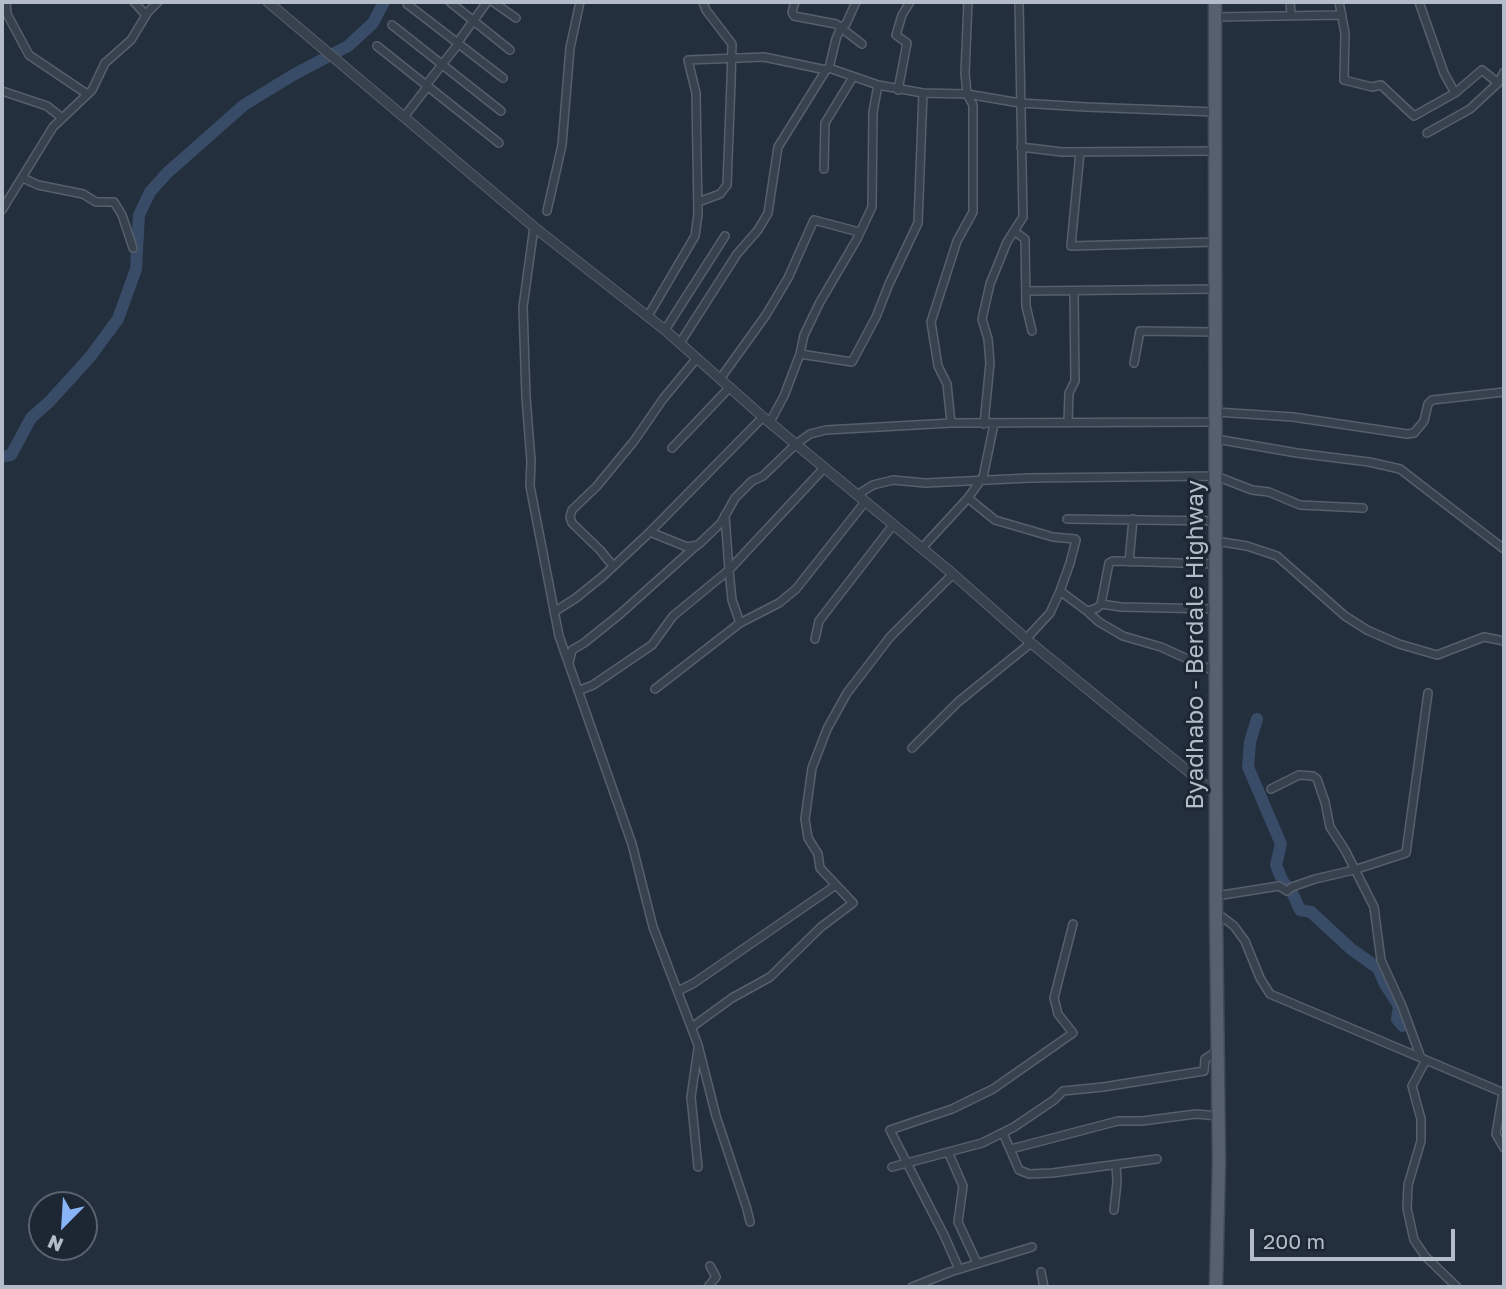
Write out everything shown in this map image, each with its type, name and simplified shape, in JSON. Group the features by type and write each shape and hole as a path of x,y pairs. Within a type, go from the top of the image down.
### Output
{"main road":[{"name":"Byadhabo - Berdale Highway","path":"1215,2 1216,913 1219,1116 1216,1287"}],"street":[{"path":"6,2 7,14 29,54 87,94"},
{"path":"134,2 146,15"},
{"path":"2,210 53,127 92,90 106,63 131,40 146,15 158,2"},
{"path":"268,2 534,228 665,330 1029,641 1216,794"},
{"path":"450,2 510,50"},
{"path":"404,117 487,2"},
{"path":"493,2 516,18"},
{"path":"547,211 562,145 570,48 580,2"},
{"path":"698,202 720,194 727,185 732,57 732,44 703,2"},
{"path":"795,2 792,12 794,16 824,20 841,27 862,44"},
{"path":"680,343 737,254 768,214 778,147 827,69 841,27 846,24 856,2"},
{"path":"898,90 907,43 896,35 902,15 910,2"},
{"path":"951,423 947,384 938,366 931,322 957,242 973,212 973,105 968,94 965,38 968,2"},
{"path":"984,424 990,363 988,339 982,319 990,284 1007,242 1023,216 1019,2"},
{"path":"1290,2 1291,14"},
{"path":"1339,2 1345,33 1344,80 1371,87 1381,85 1414,116 1455,93 1482,70 1498,83"},
{"path":"1419,2 1444,73 1455,93"},
{"path":"407,4 503,78"},
{"path":"1215,17 1342,15"},
{"path":"393,25 501,111"},
{"path":"377,46 499,143"},
{"path":"648,316 695,236 698,202 696,93 688,60 764,57 827,69 898,90 968,94 1020,103 1216,112"},
{"path":"1427,133 1470,109 1498,83 1504,72"},
{"path":"824,169 825,123 853,77"},
{"path":"554,612 576,598 650,532 766,419 784,396 800,354 804,335 872,206 873,112 878,85"},
{"path":"2,92 47,106 62,118"},
{"path":"800,354 852,362 876,317 918,223 923,93"},
{"path":"1021,147 1062,152 1216,151"},
{"path":"1080,152 1071,246 1216,242"},
{"path":"23,178 38,185 83,194 96,202 114,202 122,215 133,248"},
{"path":"720,379 766,315 788,278 814,220 859,232"},
{"path":"534,228 523,307 530,486 554,612 569,665 632,844 653,926 698,1045 716,1116 750,1222"},
{"path":"1014,231 1025,239 1026,306 1032,331"},
{"path":"665,330 725,236"},
{"path":"1026,291 1216,289"},
{"path":"1068,423 1069,393 1074,381 1074,292"},
{"path":"1134,363 1140,331 1216,332"},
{"path":"613,566 569,517 572,510 597,486 634,441 696,358"},
{"path":"672,448 730,387"},
{"path":"569,665 572,650 619,615 698,545 721,523 735,498 752,481 763,476 810,434 826,430 951,423 1068,423 1216,417 1293,417 1407,434 1414,433 1424,421 1428,404 1432,400 1504,392"},
{"path":"922,548 980,482 994,424"},
{"path":"1216,439 1400,469 1504,549"},
{"path":"578,691 593,685 652,645 673,617 729,570 824,468"},
{"path":"857,495 873,485 893,480 925,483 1030,478 1216,477 1252,490 1269,492 1300,506 1363,508"},
{"path":"912,748 958,702 1029,641 1050,613 1076,540 1053,537 995,520 968,498"},
{"path":"655,689 740,623 779,603 796,589 865,502"},
{"path":"725,515 732,600 740,623"},
{"path":"1067,519 1216,521"},
{"path":"1129,562 1133,519"},
{"path":"815,639 819,621 893,525"},
{"path":"650,532 687,547 698,545"},
{"path":"1216,541 1247,546 1277,556 1345,616 1399,644 1437,655 1484,637 1504,641"},
{"path":"1087,611 1101,604 1109,563 1113,561 1216,564"},
{"path":"692,1027 732,998 769,977 821,927 853,903 820,868 818,854 808,838 805,819 812,768 827,729 853,684 890,637 953,574"},
{"path":"1060,591 1099,622 1123,636 1161,646 1216,672"},
{"path":"1101,604 1121,607 1216,609"},
{"path":"1216,896 1279,886 1290,889 1315,878 1354,870 1406,853 1428,693"},
{"path":"1271,789 1299,775 1317,779 1330,827 1374,907 1381,960 1424,1059 1412,1086 1421,1119 1421,1141 1408,1185 1407,1208 1414,1240 1424,1256 1457,1287"},
{"path":"678,990 694,983 836,886"},
{"path":"1216,913 1234,926 1245,941 1270,994 1504,1093 1496,1134 1504,1148"},
{"path":"959,1269 890,1130 952,1109 993,1089 1073,1033 1058,1014 1054,998 1073,923"},
{"path":"698,1045 691,1097 698,1167"},
{"path":"892,1167 949,1154 982,1143 1003,1133 1054,1100 1063,1091 1204,1071 1205,1059 1218,1051"},
{"path":"1011,1149 1118,1121 1142,1121 1196,1114 1219,1116"},
{"path":"1003,1133 1019,1170 1029,1174 1052,1174 1157,1159"},
{"path":"949,1154 963,1186 958,1222 977,1263"},
{"path":"1114,1209 1116,1165"},
{"path":"912,1287 977,1263 1032,1247"},
{"path":"708,1287 716,1277 710,1266"},
{"path":"1041,1272 1042,1287"}],"waterway":[{"path":"2,457 11,455 31,418 90,357 118,319 136,269 139,215 150,192 167,173 244,105 348,46 373,23 384,2"},
{"path":"1257,719 1250,742 1248,767 1281,844 1276,865 1283,882 1291,890 1300,910 1311,912 1351,949 1378,968 1399,1006 1397,1019 1403,1026"}]}
